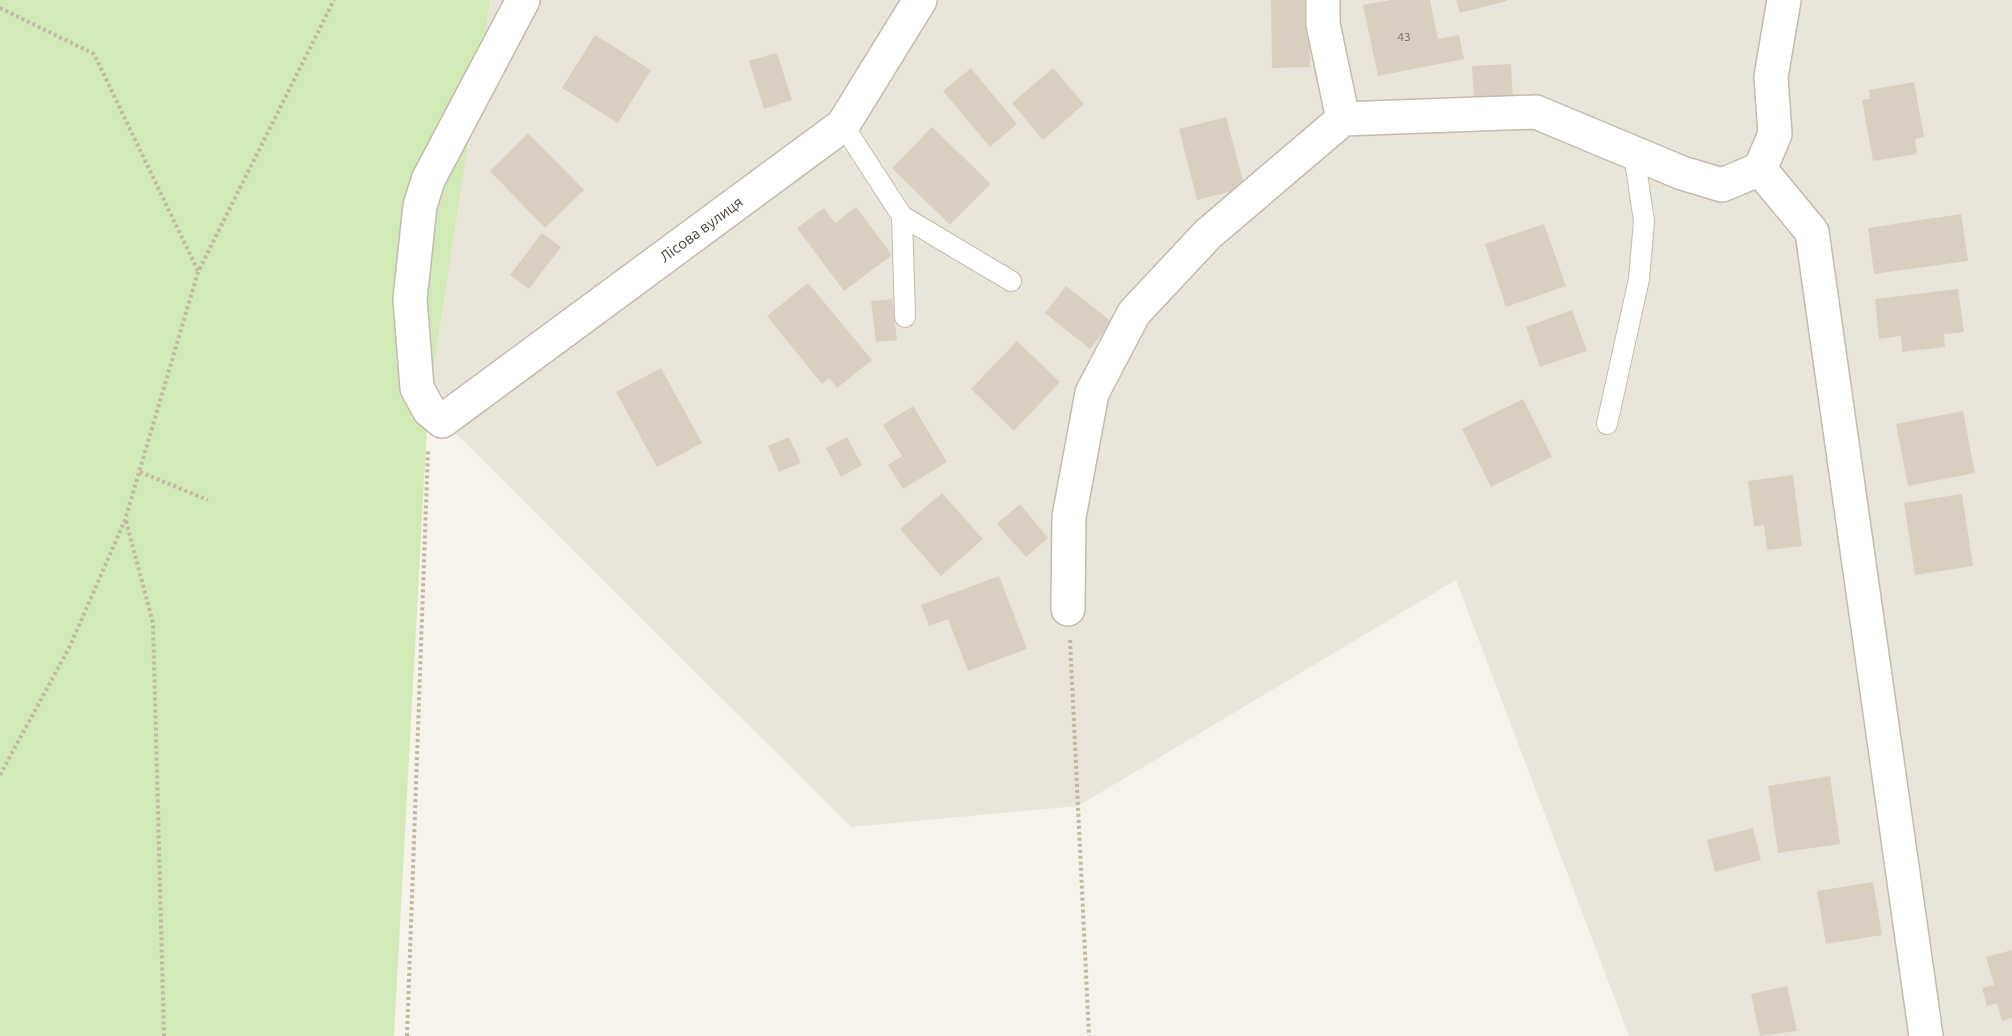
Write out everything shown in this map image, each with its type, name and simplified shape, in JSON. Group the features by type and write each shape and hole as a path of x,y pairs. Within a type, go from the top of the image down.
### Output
{"street":[{"path":"435,415 417,388 410,299 420,206 428,180 523,0"},
{"name":"Лісова вулиця","path":"435,415 843,124 920,0"},
{"path":"1323,0 1323,24 1343,118"},
{"path":"1068,609 1069,518 1092,393 1134,313 1208,234 1343,118 1536,112 1682,173 1722,185 1760,169 1775,134 1771,77 1784,0"},
{"path":"1760,169 1812,232 1926,1036"}],"lane":[{"path":"843,124 902,216 1011,281"},
{"path":"1607,424 1639,279 1644,221 1634,154"},
{"path":"902,216 905,317"}],"path":[{"path":"0,775 70,646 125,520 198,272 333,0"},
{"path":"0,8 94,54 198,272"},
{"path":"408,1036 435,415"},
{"path":"140,472 208,500"},
{"path":"125,520 153,623 164,1036"},
{"path":"1068,609 1089,1036"}],"shaded area":[{"path":"490,0 2012,0 2012,1036 1629,1036 1456,580 1078,806 851,827 428,406"}],"green space":[{"path":"0,0 490,0 428,406 394,1036 0,1036"}],"building":[{"path":"1271,0 1309,0 1310,67 1272,68"},
{"path":"1391,0 1430,0 1438,39 1459,35 1464,59 1378,76 1363,5"},
{"path":"1456,0 1507,0 1507,1 1460,13"},
{"path":"595,35 651,70 618,123 562,88"},
{"path":"777,53 792,100 764,109 749,61"},
{"path":"1511,64 1513,100 1474,102 1472,66"},
{"path":"971,68 1017,124 990,147 943,91"},
{"path":"1053,68 1084,104 1043,140 1012,103"},
{"path":"1914,82 1924,137 1915,139 1917,154 1873,161 1862,100 1870,99 1869,90"},
{"path":"1226,117 1245,188 1197,200 1179,129"},
{"path":"932,127 991,184 950,225 892,168"},
{"path":"528,133 584,190 545,228 490,171"},
{"path":"856,207 892,255 844,291 797,228 824,208 835,223"},
{"path":"1961,214 1968,261 1874,274 1868,228"},
{"path":"1544,224 1566,286 1506,307 1485,244"},
{"path":"542,233 561,247 529,289 510,275"},
{"path":"808,283 872,360 837,388 829,378 822,384 767,316"},
{"path":"1066,286 1112,322 1090,349 1045,313"},
{"path":"1958,289 1964,332 1944,334 1945,347 1902,352 1901,336 1879,339 1875,299"},
{"path":"892,299 897,340 876,342 871,301"},
{"path":"1572,310 1587,351 1540,367 1526,327"},
{"path":"1017,341 1060,382 1014,431 971,389"},
{"path":"661,368 702,443 657,467 616,392"},
{"path":"1523,399 1552,457 1491,487 1462,429"},
{"path":"913,406 947,462 903,489 888,465 902,456 883,425"},
{"path":"1963,411 1975,473 1908,486 1896,424"},
{"path":"789,437 801,463 779,472 768,446"},
{"path":"847,437 862,465 841,477 826,448"},
{"path":"1793,475 1802,546 1767,550 1764,525 1754,526 1748,481"},
{"path":"942,493 983,539 941,576 900,529"},
{"path":"1962,494 1973,566 1915,575 1904,503"},
{"path":"1020,504 1048,538 1026,557 997,524"},
{"path":"999,576 1027,649 968,671 948,619 929,626 921,605"},
{"path":"1830,776 1840,844 1778,853 1768,786"},
{"path":"1753,828 1761,860 1715,872 1707,840"},
{"path":"1873,882 1882,935 1826,944 1817,891"},
{"path":"2012,950 2012,1018 2002,1021 1997,1003 1987,1006 1982,988 1994,985 1986,957"},
{"path":"1787,986 1797,1031 1760,1036 1751,994"}]}
